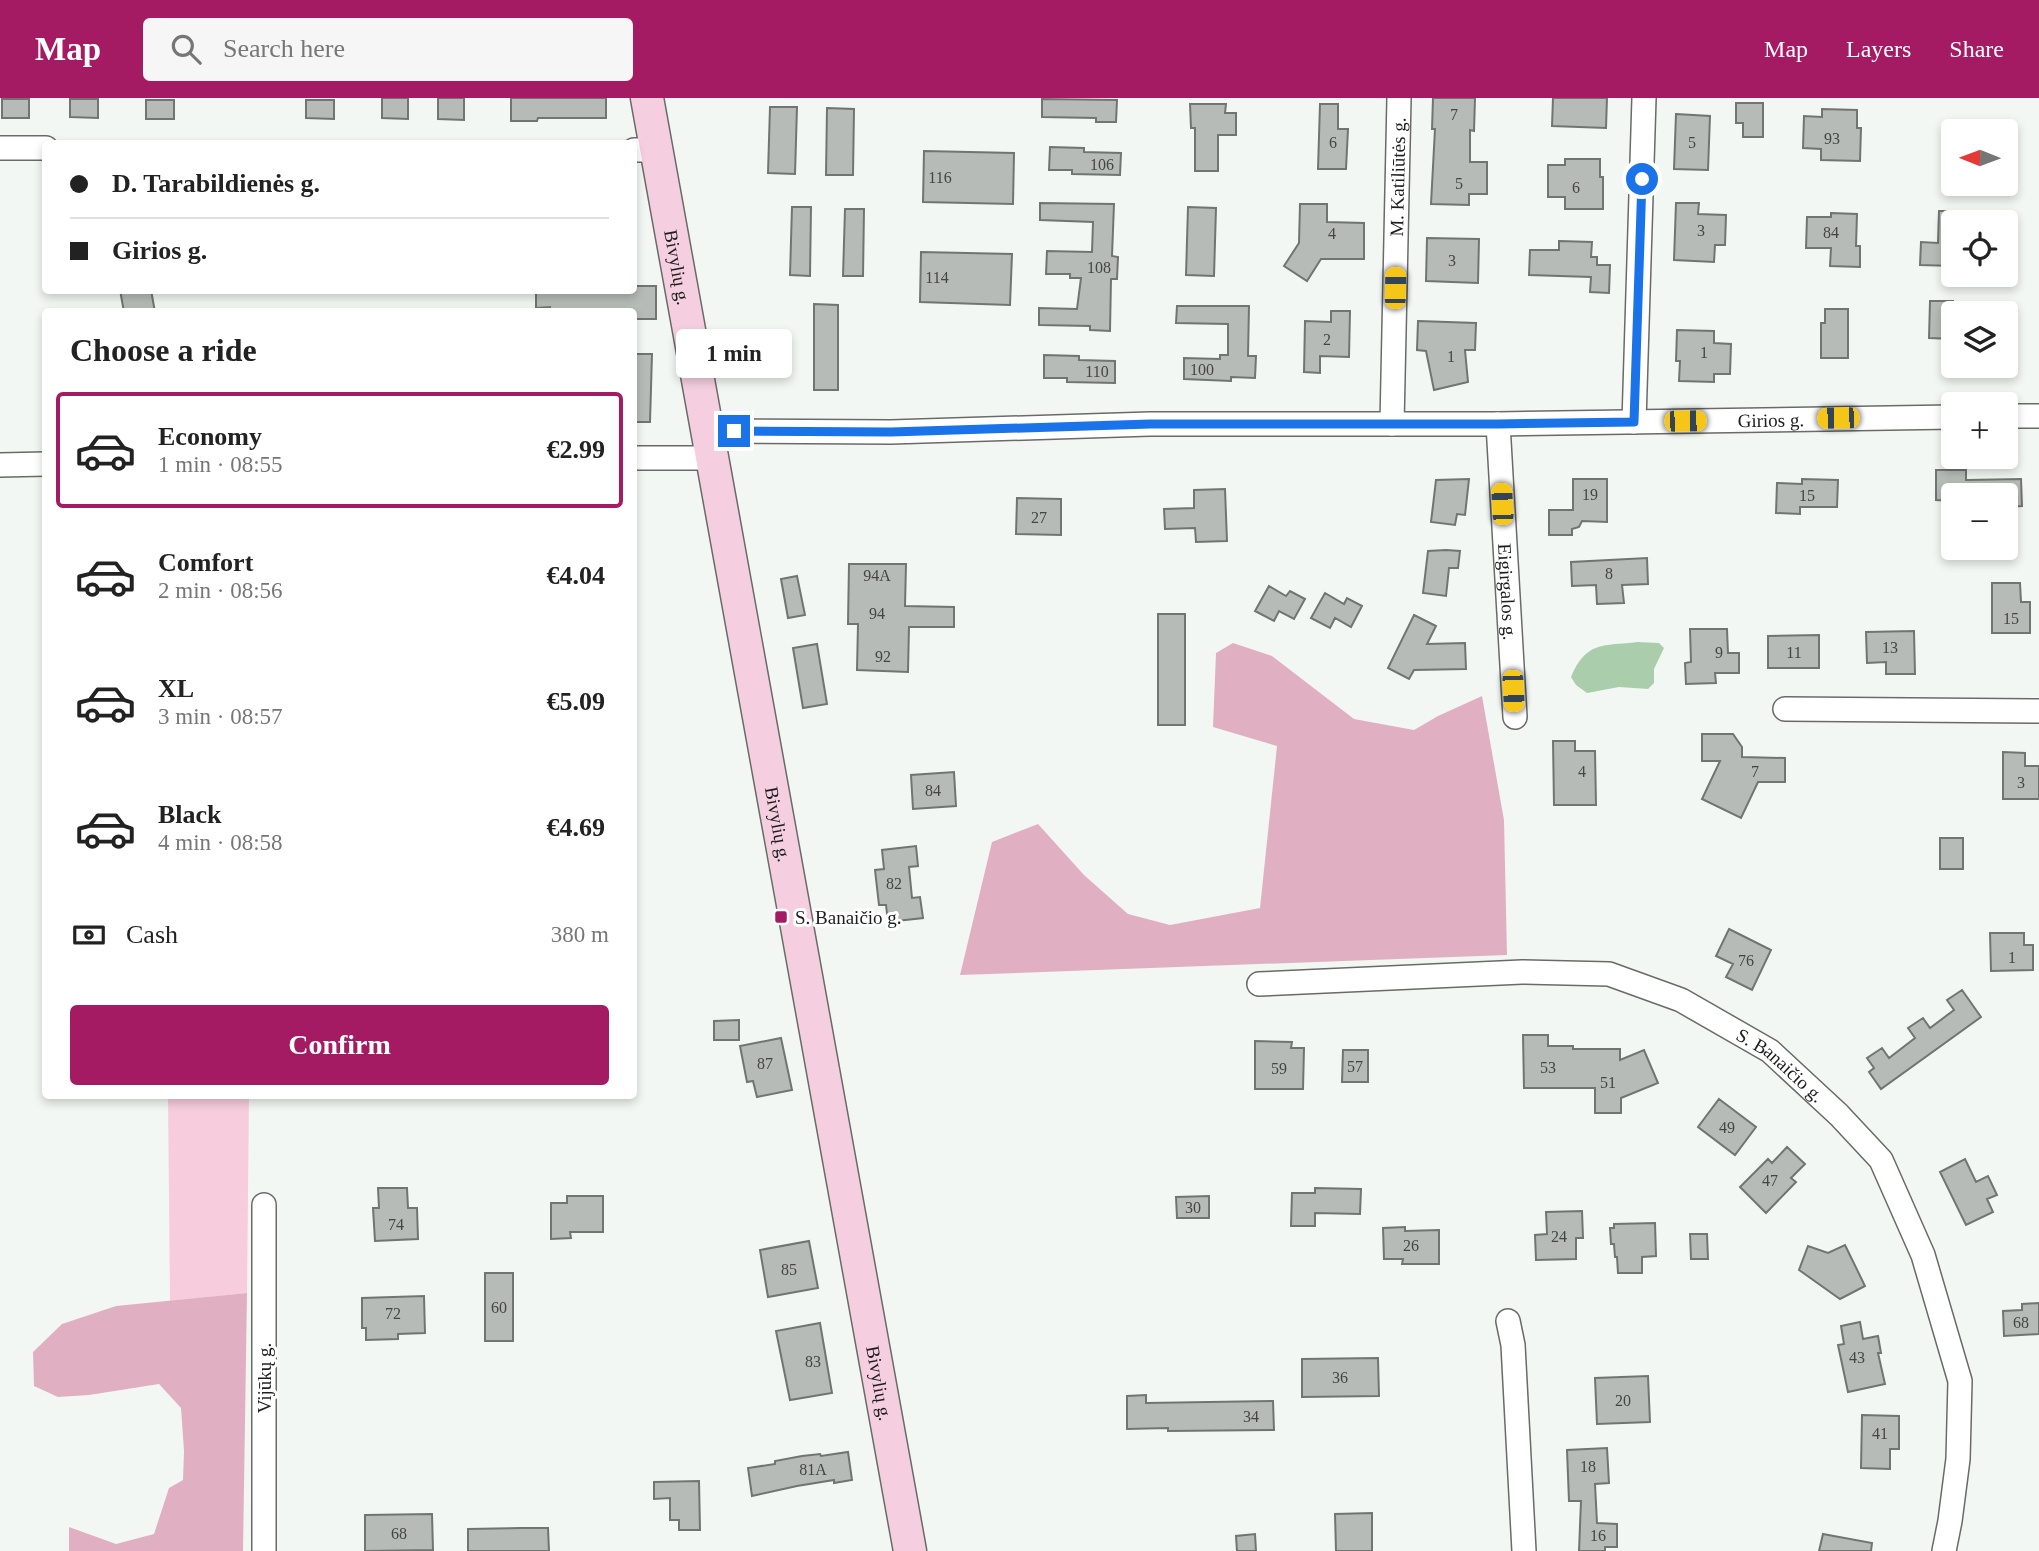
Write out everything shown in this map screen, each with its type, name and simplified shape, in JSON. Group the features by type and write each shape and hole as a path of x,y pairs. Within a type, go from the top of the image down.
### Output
{"street":[{"name":"Bivylių g.","path":"647,98 645,150 710,444 910,1551"},
{"name":"M. Katiliūtės g.","path":"1392,424 1399,98"},
{"path":"1634,422 1644,98"},
{"path":"0,148 42,148"},
{"name":"Girios g.","path":"637,457 710,444 891,432 1150,424 1498,424 1941,416"},
{"path":"2018,416 2039,416"},
{"name":"Eigirgalos g.","path":"1498,424 1515,717"},
{"path":"0,465 42,464"},
{"path":"1786,709 2039,711"},
{"name":"S. Banaičio g.","path":"1259,985 1522,972 1609,974 1681,1000 1770,1051 1839,1115 1881,1160 1923,1255 1960,1381 1958,1459 1944,1551"},
{"name":"Vijūkų g.","path":"264,1205 264,1551"},
{"path":"1508,1321 1513,1345 1524,1551"}],"shaded area":[{"path":"1233,643 1272,656 1354,719 1414,730 1482,696 1504,820 1507,955 960,975 992,842 1038,824 1084,875 1128,914 1170,925 1260,908 1277,746 1213,727 1216,653"},
{"path":"1659,643 1664,648 1654,669 1654,683 1648,689 1619,687 1587,693 1576,685 1571,677 1577,665 1590,651 1605,645"},
{"path":"168,1099 249,1099 247,1293 170,1301"},
{"path":"247,1293 243,1551 69,1551 69,1527 116,1544 154,1534 169,1488 183,1480 181,1408 159,1384 58,1397 34,1386 33,1352 62,1324 116,1306"}],"building":[{"path":"382,98 408,98 408,119 382,118"},
{"path":"438,98 464,98 464,120 438,119"},
{"path":"511,98 606,98 606,118 538,118 537,121 511,121"},
{"path":"1433,98 1475,98 1474,131 1470,130 1470,162 1487,162 1487,194 1469,194 1469,205 1431,204 1435,129 1432,129"},
{"path":"1553,98 1607,98 1606,128 1552,126"},
{"path":"2,99 29,99 29,118 2,118"},
{"path":"70,99 98,99 98,118 70,117"},
{"path":"1042,99 1117,100 1116,122 1096,122 1096,118 1042,117"},
{"path":"146,100 174,100 174,119 146,119"},
{"path":"306,100 334,100 334,119 306,118"},
{"path":"1736,103 1763,103 1763,137 1743,137 1743,123 1736,123"},
{"path":"1190,104 1226,104 1225,113 1236,113 1236,135 1218,135 1218,171 1195,171 1195,128 1191,128"},
{"path":"1320,104 1338,104 1338,129 1348,129 1346,169 1318,169"},
{"path":"770,107 797,107 795,174 768,173"},
{"path":"827,108 854,109 853,175 826,175"},
{"path":"1822,109 1857,110 1857,128 1861,128 1860,161 1821,160 1821,149 1803,148 1804,116 1822,117"},
{"path":"1676,114 1710,116 1708,170 1674,169"},
{"path":"1050,147 1084,148 1084,152 1121,153 1120,175 1072,174 1072,170 1049,170"},
{"path":"924,151 1014,153 1013,204 923,202"},
{"path":"1565,159 1600,159 1603,209 1565,209 1565,197 1548,197 1548,165 1565,165"},
{"path":"1040,203 1114,204 1112,256 1118,257 1117,279 1111,279 1110,331 1090,330 1090,326 1039,325 1039,308 1077,309 1081,278 1070,278 1070,274 1046,274 1047,251 1092,252 1093,222 1040,220"},
{"path":"1676,203 1699,203 1698,214 1726,215 1725,245 1715,245 1714,262 1674,260"},
{"path":"1300,204 1327,204 1327,222 1364,223 1364,259 1321,259 1307,281 1284,266 1299,243"},
{"path":"792,207 811,207 810,276 790,275"},
{"path":"1188,207 1216,208 1214,276 1186,275"},
{"path":"845,209 864,209 863,276 843,276"},
{"path":"1941,211 1941,266 1920,265 1921,242 1938,243"},
{"path":"1831,213 1857,214 1856,246 1860,246 1860,267 1830,266 1831,248 1806,248 1807,217 1831,217"},
{"path":"1427,238 1479,239 1478,283 1426,281"},
{"path":"1559,241 1592,242 1591,257 1597,257 1597,265 1610,265 1609,293 1590,292 1591,277 1529,275 1530,250 1559,250"},
{"path":"921,252 1012,254 1010,305 920,302"},
{"path":"637,286 656,286 656,319 637,319 637,308 536,308 536,294 637,294"},
{"path":"121,294 152,294 154,308 123,308"},
{"path":"1930,301 1941,301 1941,338 1929,338"},
{"path":"814,304 838,305 838,390 814,390"},
{"path":"1177,306 1249,306 1248,356 1256,356 1255,378 1231,377 1231,381 1184,379 1184,358 1220,359 1220,355 1228,355 1228,324 1176,323"},
{"path":"1825,309 1848,309 1848,358 1821,358 1821,323 1825,323"},
{"path":"1331,311 1350,311 1349,357 1320,356 1320,373 1304,372 1305,321 1331,322"},
{"path":"1418,321 1476,323 1475,350 1465,350 1468,382 1434,390 1426,351 1417,350"},
{"path":"1677,330 1714,331 1714,343 1731,344 1730,374 1714,374 1714,382 1679,381 1680,361 1676,361"},
{"path":"637,354 652,354 650,422 637,422"},
{"path":"1044,355 1115,361 1115,383 1067,382 1067,378 1044,378"},
{"path":"1936,470 1966,470 1966,480 2021,479 2022,506 2018,506 2018,483 1941,483 1941,500 1936,500"},
{"path":"1469,479 1465,515 1457,514 1455,525 1431,522 1436,480"},
{"path":"1573,479 1607,479 1607,522 1582,521 1579,527 1572,529 1572,535 1549,535 1549,510 1573,510"},
{"path":"1802,479 1838,480 1837,507 1800,507 1800,514 1776,513 1777,483 1802,484"},
{"path":"1225,489 1227,541 1196,542 1195,528 1165,529 1164,509 1194,508 1194,490"},
{"path":"1017,498 1061,499 1061,535 1016,534"},
{"path":"1428,551 1460,551 1458,568 1449,568 1446,596 1423,593"},
{"path":"1647,558 1648,584 1622,585 1624,603 1597,604 1596,585 1572,586 1571,562"},
{"path":"849,564 906,564 905,606 954,607 954,627 909,627 908,672 857,670 858,624 848,624"},
{"path":"797,576 805,615 788,618 781,579"},
{"path":"1992,583 2020,583 2021,602 2030,602 2030,633 1992,633"},
{"path":"1269,586 1286,596 1290,591 1305,599 1294,619 1279,611 1274,621 1255,611"},
{"path":"1325,593 1344,604 1347,598 1362,606 1351,627 1335,618 1330,628 1311,618"},
{"path":"1158,614 1185,614 1185,725 1158,725"},
{"path":"1414,615 1436,626 1427,644 1465,643 1466,669 1414,670 1409,679 1388,668"},
{"path":"1690,629 1727,629 1728,653 1739,653 1739,673 1715,673 1716,683 1686,684 1685,663 1691,662"},
{"path":"1914,631 1915,674 1886,674 1886,662 1867,663 1866,632"},
{"path":"1819,635 1819,668 1768,668 1768,636"},
{"path":"817,644 827,704 803,708 793,648"},
{"path":"1702,734 1733,734 1742,747 1742,757 1785,758 1785,782 1758,782 1741,818 1702,799 1720,761 1702,761"},
{"path":"1553,741 1575,741 1575,751 1595,751 1596,805 1554,805"},
{"path":"2003,752 2025,753 2025,766 2039,766 2039,799 2003,799"},
{"path":"954,772 956,806 913,809 911,775"},
{"path":"1940,838 1963,838 1963,869 1940,869"},
{"path":"916,846 918,866 909,867 912,898 920,897 923,918 888,922 886,905 879,905 875,870 884,869 882,850"},
{"path":"1729,929 1771,950 1752,990 1726,977 1733,964 1716,956"},
{"path":"1990,933 2024,933 2024,945 2033,945 2033,970 1991,971"},
{"path":"1962,990 1981,1017 1881,1089 1869,1072 1874,1068 1867,1058 1882,1048 1889,1058 1915,1038 1908,1028 1923,1018 1930,1028 1954,1010 1947,1000"},
{"path":"739,1020 739,1040 714,1040 714,1021"},
{"path":"1523,1035 1548,1035 1548,1046 1620,1049 1620,1060 1644,1050 1658,1083 1621,1098 1621,1113 1595,1113 1595,1088 1524,1088"},
{"path":"781,1038 792,1090 757,1097 753,1081 747,1082 740,1046"},
{"path":"1255,1041 1292,1042 1291,1048 1304,1048 1303,1089 1255,1089"},
{"path":"1343,1050 1368,1050 1368,1082 1342,1082"},
{"path":"1719,1099 1756,1127 1735,1155 1698,1127"},
{"path":"1787,1147 1805,1164 1791,1178 1796,1182 1766,1213 1740,1187 1768,1159 1772,1163"},
{"path":"1965,1159 1976,1182 1988,1176 1997,1195 1987,1199 1993,1212 1966,1225 1940,1172"},
{"path":"378,1188 407,1188 408,1208 417,1208 418,1239 375,1241 373,1208 379,1208"},
{"path":"1315,1188 1361,1189 1360,1214 1315,1213 1315,1226 1291,1226 1292,1193 1315,1193"},
{"path":"567,1196 603,1196 603,1232 570,1232 571,1238 551,1239 551,1203 567,1203"},
{"path":"1209,1196 1209,1218 1177,1218 1176,1197"},
{"path":"1582,1211 1583,1238 1576,1238 1576,1259 1536,1260 1535,1235 1547,1234 1546,1212"},
{"path":"1655,1223 1656,1256 1642,1257 1642,1273 1618,1273 1610,1228 1614,1228 1614,1224"},
{"path":"1405,1227 1405,1231 1439,1230 1439,1264 1402,1264 1403,1259 1384,1259 1383,1228"},
{"path":"1690,1234 1707,1234 1708,1259 1691,1259"},
{"path":"809,1241 818,1288 768,1297 760,1250"},
{"path":"1845,1245 1865,1286 1840,1299 1799,1270 1808,1246 1828,1253"},
{"path":"485,1273 513,1273 513,1341 485,1341"},
{"path":"424,1296 425,1333 398,1334 398,1339 366,1340 366,1328 362,1328 362,1298"},
{"path":"2039,1303 2039,1334 2004,1336 2003,1311 2022,1310 2022,1304"},
{"path":"1860,1322 1863,1339 1878,1336 1881,1353 1878,1353 1885,1384 1848,1392 1838,1345 1844,1344 1841,1326"},
{"path":"820,1323 832,1393 790,1400 776,1331"},
{"path":"1378,1358 1379,1396 1302,1397 1302,1359"},
{"path":"1648,1376 1650,1422 1597,1424 1595,1378"},
{"path":"1146,1395 1146,1403 1273,1401 1274,1430 1127,1429 1127,1396"},
{"path":"1862,1415 1899,1416 1899,1449 1890,1449 1890,1469 1861,1468"},
{"path":"1607,1448 1609,1483 1595,1484 1597,1523 1617,1524 1617,1547 1605,1547 1605,1551 1579,1551 1581,1501 1569,1501 1567,1450"},
{"path":"848,1452 852,1480 834,1483 834,1480 752,1496 748,1468 802,1456"},
{"path":"699,1481 700,1530 679,1530 679,1520 670,1520 670,1498 654,1499 654,1482"},
{"path":"1372,1513 1372,1551 1336,1551 1335,1514"},
{"path":"432,1514 433,1550 365,1551 365,1515"},
{"path":"548,1528 549,1551 468,1551 468,1529"},
{"path":"1255,1534 1256,1551 1237,1551 1236,1536"},
{"path":"1823,1534 1872,1543 1871,1551 1819,1551"}],"place":[{"name":"S. Banaičio g.","path":"781,917"}],"route":[{"path":"734,431 891,432 1150,424 1634,422 1642,179"}]}
